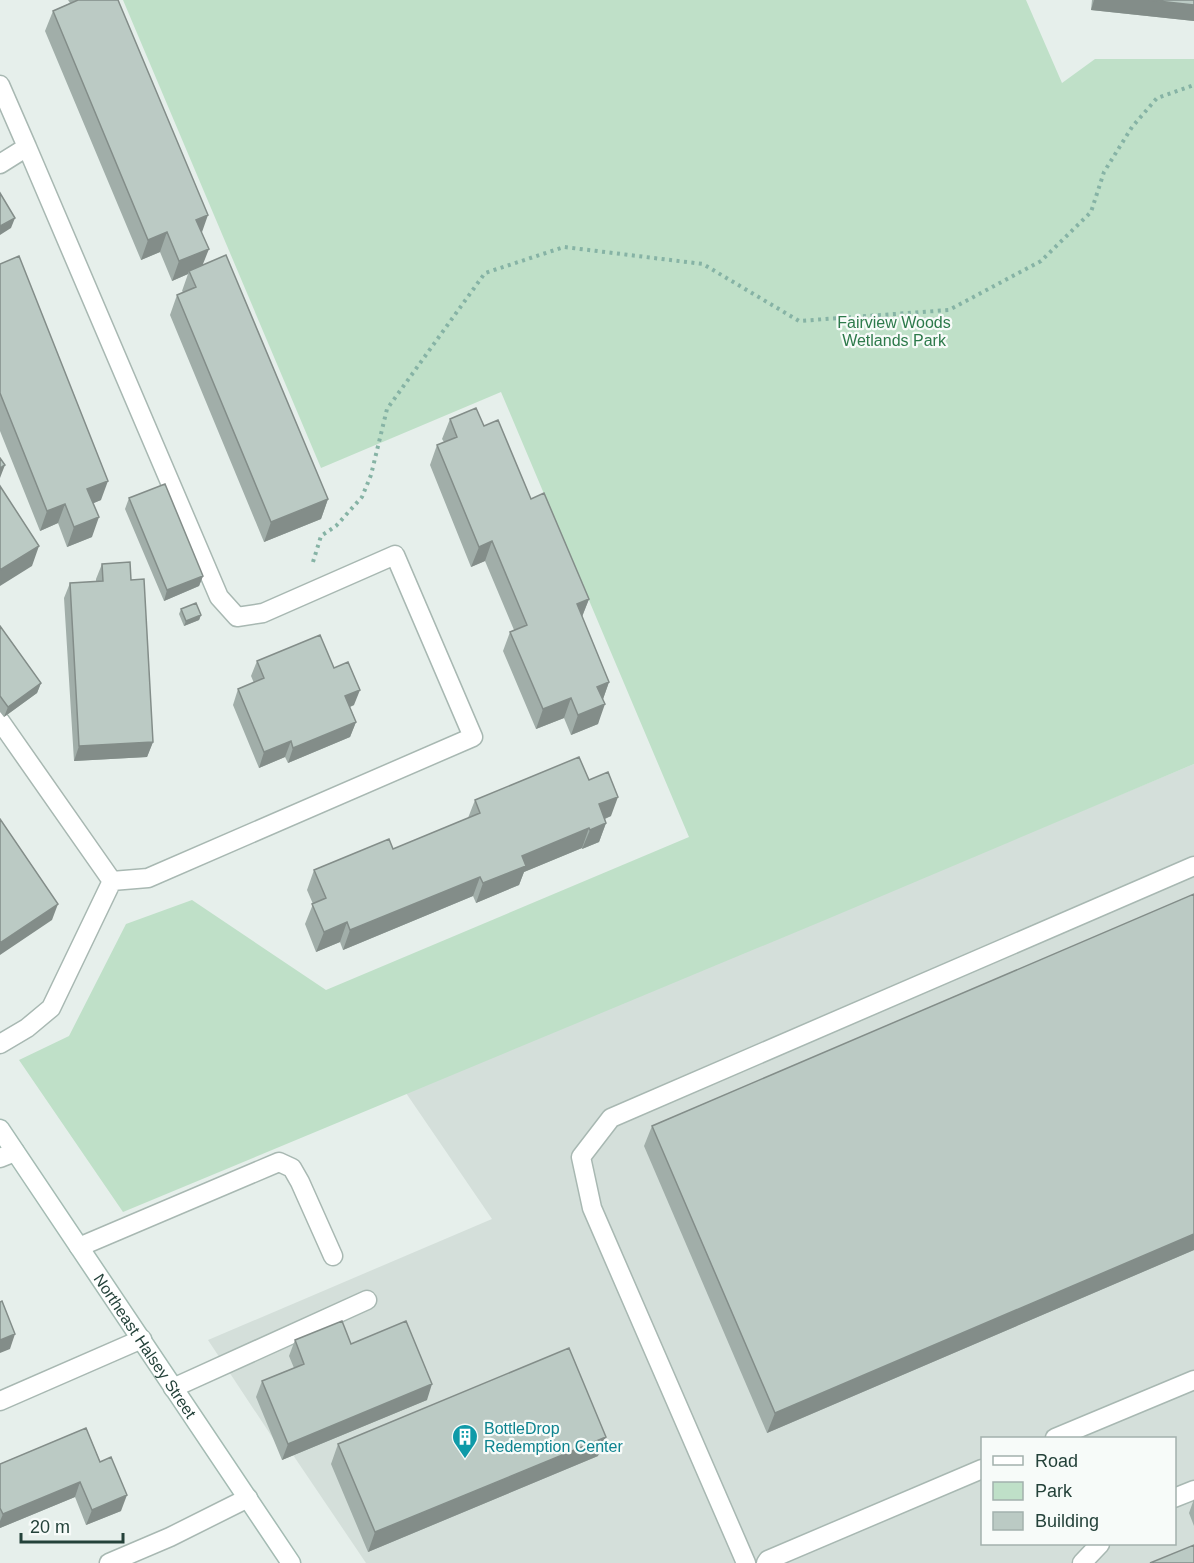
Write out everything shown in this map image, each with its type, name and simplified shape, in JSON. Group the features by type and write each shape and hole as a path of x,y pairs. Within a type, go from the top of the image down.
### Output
{"main road":[{"path":"0,85 219,597 237,616 263,614 395,555 473,737 148,878 112,881"},
{"path":"0,164 27,147"},
{"path":"0,721 112,881"},
{"path":"747,1563 592,1208 581,1157 611,1118 1194,866"},
{"path":"0,1044 27,1028 51,1008 112,881"},
{"name":"Northeast Halsey Street","path":"0,1129 8,1155 79,1246 291,1563"},
{"path":"79,1246 279,1162 292,1168 333,1256"},
{"path":"173,1388 367,1300"},
{"path":"0,1401 142,1339"},
{"path":"1057,1437 1194,1380"},
{"path":"765,1563 981,1469"},
{"path":"1176,1497 1194,1490"},
{"path":"109,1563 170,1537 248,1498"},
{"path":"1082,1563 1099,1545"}],"path":[{"path":"318,590 313,561 321,536 336,526 362,497 371,475 387,409 485,273 564,247 703,264 799,321 949,310 1041,261 1091,212 1104,172 1132,127 1157,98 1194,85"}],"shaded area":[{"path":"1194,764 1194,1563 366,1563 291,1452 284,1455 208,1340 492,1219 406,1093"}],"green space":[{"name":"Fairview Woods Wetlands Park","path":"123,0 1026,0 1062,83 1095,59 1194,59 1194,764 123,1212 19,1060 69,1036 126,924 192,900 326,990 689,837 501,392 321,468"}],"building":[{"path":"78,0 118,0 208,215 196,220 209,249 179,261 167,232 148,240 53,11"},
{"path":"1149,0 1194,0 1194,5"},
{"path":"0,193 15,218 0,226"},
{"path":"226,255 328,499 271,522 177,295 196,287 189,271"},
{"path":"19,256 108,481 87,489 99,517 74,527 65,504 47,511 0,393 0,264"},
{"path":"476,408 484,426 498,420 531,499 544,493 589,599 577,604 609,682 597,687 605,704 578,715 571,698 543,709 510,632 527,625 492,541 479,547 437,445 457,437 450,419"},
{"path":"0,458 5,465 0,468"},
{"path":"165,484 203,576 167,590 129,498"},
{"path":"0,486 39,546 0,570"},
{"path":"130,562 131,580 144,579 153,742 79,746 70,583 103,581 102,564"},
{"path":"196,603 201,615 186,621 181,609"},
{"path":"0,626 41,683 8,707 0,696"},
{"path":"320,635 334,668 348,662 360,690 345,696 356,722 293,748 291,741 264,752 238,689 264,678 257,661"},
{"path":"579,757 589,780 608,772 618,797 599,804 606,823 522,856 526,866 483,883 480,877 350,930 347,922 324,932 312,904 326,898 314,870 389,839 393,849 480,813 475,800"},
{"path":"0,819 58,904 0,943"},
{"path":"1194,894 1194,1234 775,1413 652,1126"},
{"path":"2,1301 15,1334 0,1340 0,1302"},
{"path":"342,1321 351,1344 406,1321 432,1384 288,1444 262,1381 304,1364 295,1340"},
{"name":"BottleDrop Redemption Center","path":"569,1348 606,1437 375,1532 338,1444"},
{"path":"86,1428 100,1462 111,1457 127,1495 92,1510 80,1482 3,1514 0,1508 0,1464"},
{"path":"1194,1545 1194,1563 1150,1563"}],"place":[{"name":"BottleDrop Redemption Center","path":"465,1460"}]}
